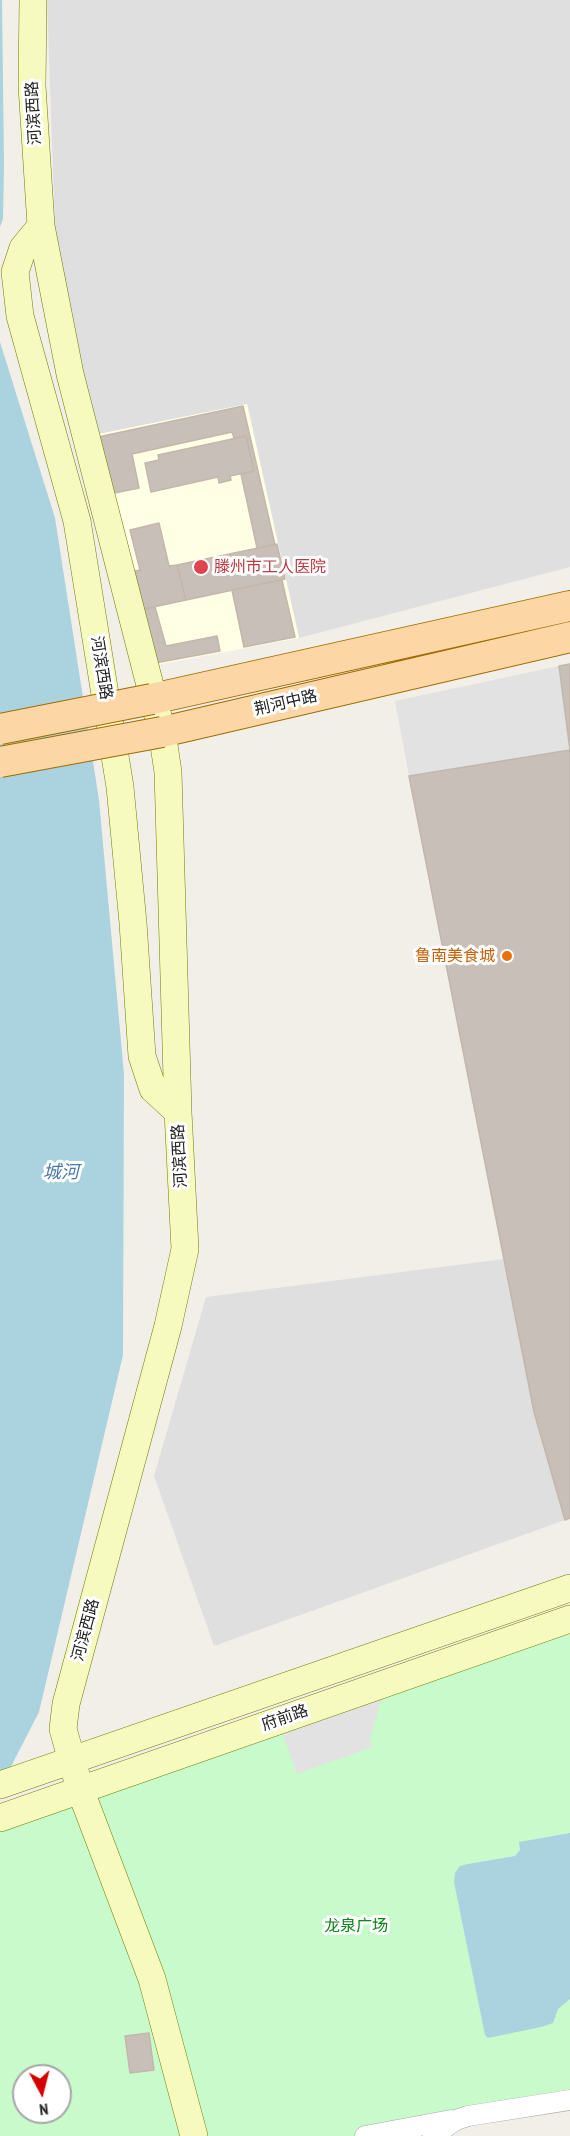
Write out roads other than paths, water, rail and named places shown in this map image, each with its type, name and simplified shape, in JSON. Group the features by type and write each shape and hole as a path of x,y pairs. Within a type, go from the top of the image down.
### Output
{"main road":[{"name":"荆河中路","path":"0,729 152,699 570,606"},
{"name":"荆河中路","path":"0,762 162,732 570,637"}],"street":[{"name":"河滨西路","path":"33,0 32,86 41,226 70,374 162,732 168,772 178,1112 185,1249 165,1338 66,1704 63,1729 80,1789 152,1979 194,2136"},
{"name":"河滨西路","path":"41,226 23,248 15,272 20,316 77,521 120,787 133,923 142,1056 153,1089 178,1112"},
{"name":"府前路","path":"11,1781 72,1762 570,1588"},
{"name":"府前路","path":"9,1815 570,1619"},
{"path":"365,2136 570,2100"},
{"path":"433,2136 456,2120"}],"water":[{"path":"0,0 2,0 4,164 3,219 0,227"},
{"name":"城河","path":"0,342 55,518 99,800 124,1074 123,1355 39,1712 0,1788"},
{"path":"570,1833 570,1999 558,2009 553,2023 488,2038 485,2035 454,1882 455,1873 460,1866 515,1856 520,1850 519,1842"}],"place":[{"name":"滕州市工人医院","path":"201,567"},
{"name":"鲁南美食城","path":"507,956"}],"park label":[{"name":"龙泉广场","path":"356,1926"}]}
